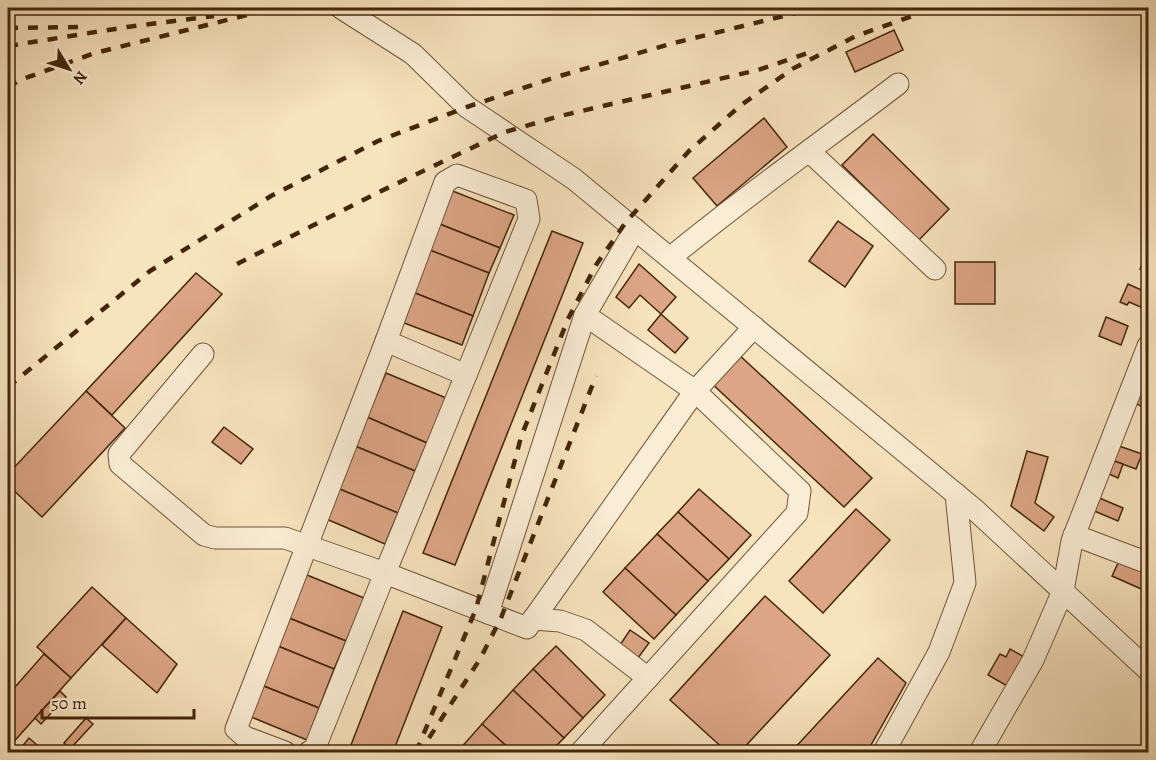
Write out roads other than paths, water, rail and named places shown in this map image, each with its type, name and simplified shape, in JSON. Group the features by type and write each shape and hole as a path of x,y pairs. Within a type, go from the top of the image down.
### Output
{"street":[{"path":"341,8 413,54 467,107 574,179 956,494 1149,670"},
{"path":"670,258 729,209 810,152 898,84"},
{"path":"810,152 935,269"},
{"path":"285,753 245,737 236,729 445,182 457,175 526,200 529,219 314,750 309,753"},
{"path":"488,614 585,315 635,229"},
{"path":"581,753 797,513 800,491 695,391 585,315"},
{"path":"203,354 119,454 120,465 204,535 214,538 285,538 386,573 527,628 695,391 754,327"},
{"path":"386,341 466,375"},
{"path":"980,753 1033,660 1063,591 1074,535 1149,346"},
{"path":"884,753 939,652 965,583 956,494"},
{"path":"1074,535 1149,563"},
{"path":"533,619 560,621 586,630 648,678"}],"railway":[{"path":"8,87 20,80 95,53 275,8"},
{"path":"8,387 150,271 271,196 378,141 467,107 553,78 670,44 816,8"},
{"path":"416,752 476,609 521,437 568,319 596,265 626,222 689,151 741,105 794,68 856,36 935,8"},
{"path":"8,46 214,16"},
{"path":"8,28 82,27"},
{"path":"237,264 377,193 505,132 560,116 758,70 814,51"},
{"path":"429,738 480,659 501,618 596,376"}]}
